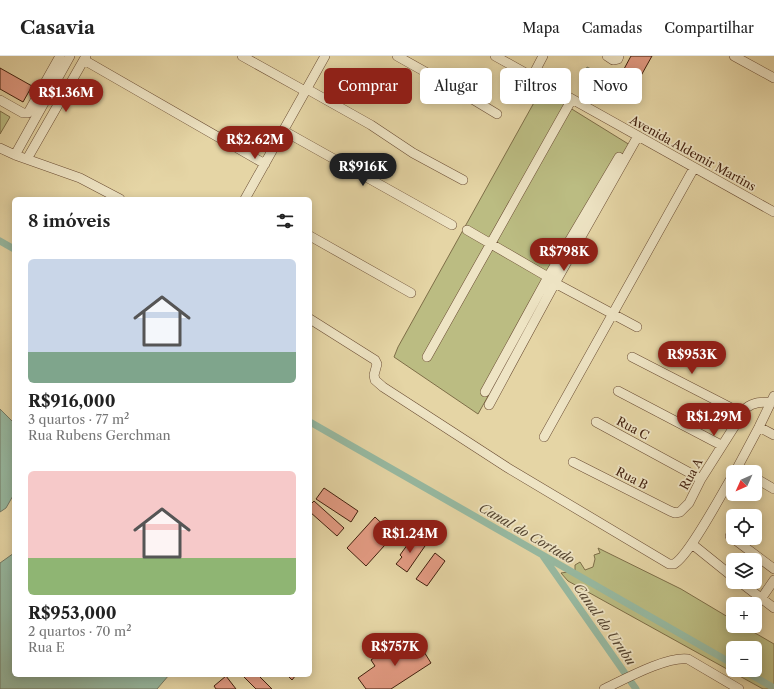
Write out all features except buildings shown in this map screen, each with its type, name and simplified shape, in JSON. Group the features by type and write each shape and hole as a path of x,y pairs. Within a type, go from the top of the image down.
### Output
{"street":[{"path":"0,100 24,113 28,113 60,56"},
{"path":"15,155 70,56"},
{"path":"242,56 371,125 418,156 463,180"},
{"path":"245,197 284,131 325,56"},
{"path":"397,56 497,114"},
{"name":"Avenida Aldemir Martins","path":"495,56 516,68"},
{"path":"537,68 543,56"},
{"path":"607,56 613,60 618,59 620,56"},
{"path":"734,56 774,78"},
{"path":"27,159 85,58 265,164"},
{"path":"427,357 572,99"},
{"name":"Avenida Aldemir Martins","path":"572,99 774,212"},
{"path":"284,131 452,225"},
{"path":"485,392 638,136"},
{"path":"489,405 552,280 627,143"},
{"path":"0,148 15,155 80,178 116,197"},
{"path":"544,437 694,168"},
{"path":"467,230 636,327"},
{"path":"312,237 411,293"},
{"path":"312,320 375,360 377,364 374,375 375,380 383,387 515,472 668,564 674,564 692,544 726,490"},
{"path":"632,357 741,413"},
{"path":"618,391 721,446"},
{"path":"740,465 772,399"},
{"name":"Rua A","path":"680,512 689,503 701,479 741,413 751,404 772,399"},
{"name":"Rua C","path":"596,422 701,479"},
{"path":"759,427 774,435"},
{"name":"Rua B","path":"574,462 670,511 675,513 680,512"},
{"path":"762,482 774,489"},
{"path":"692,544 726,571"},
{"path":"742,545 774,569"},
{"path":"762,598 774,580"},
{"path":"749,589 759,597"},
{"path":"762,600 774,608"},
{"path":"608,687 648,669 680,658 688,659 739,689"}],"green space":[{"path":"533,104 564,104 630,145 478,414 394,357 398,347"},
{"path":"0,111 10,117 0,134"},
{"path":"598,548 681,589 726,616 726,633 755,633 774,644 774,689 763,689 741,677 762,677 762,641 726,641 726,669 568,581 561,573 575,571 575,565 580,562 585,570 593,567 595,559 594,555 600,553"}],"shaded area":[{"path":"0,409 12,421 12,498 6,508 0,512"},
{"path":"12,554 12,677 167,677 157,689 0,689 0,563"}],"waterway":[{"name":"Canal do Cortado","path":"0,241 12,248"},
{"name":"Canal do Cortado","path":"312,423 726,660"},
{"name":"Canal do Urubu","path":"543,556 636,689"},
{"name":"Canal do Cortado","path":"755,677 774,688"}]}
